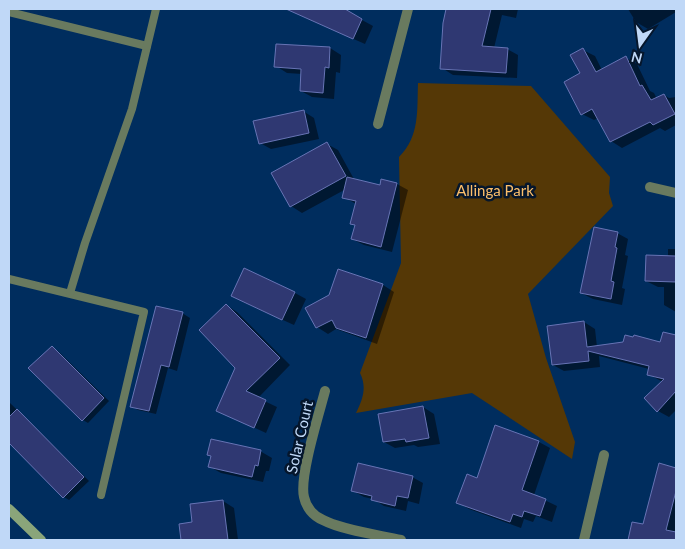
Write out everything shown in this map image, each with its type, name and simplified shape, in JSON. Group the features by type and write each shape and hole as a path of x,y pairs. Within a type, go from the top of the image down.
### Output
{"street":[{"path":"378,124 408,9"},
{"path":"650,187 676,193"},
{"name":"Solar Court","path":"325,391 304,479 304,498 308,507 314,515 333,525 401,540"},
{"path":"584,540 604,455"},
{"path":"9,509 41,540"}],"lane":[{"path":"70,293 85,243 132,108 156,9"},
{"path":"9,12 147,46"},
{"path":"9,279 144,312 101,495"}],"green space":[{"name":"Allinga Park","path":"418,83 531,86 610,177 609,193 613,206 528,294 546,358 575,442 572,459 472,393 356,413 361,403 364,388 360,373 401,263 399,157 406,149 414,131"}],"building":[{"path":"286,9 345,9 362,19 353,39"},
{"path":"446,9 491,9 482,46 508,48 506,73 440,69 443,23"},
{"path":"276,44 330,47 329,68 325,67 323,93 300,91 301,69 274,67"},
{"path":"583,48 596,72 626,56 640,86 642,85 651,100 664,94 675,114 653,125 650,122 610,142 592,109 581,115 564,82 580,73 570,55"},
{"path":"304,110 309,133 259,144 253,121"},
{"path":"327,142 346,176 290,207 271,173"},
{"path":"347,177 380,185 381,179 397,183 381,247 351,239 355,225 350,224 356,201 342,198"},
{"path":"594,227 618,232 611,281 614,282 611,299 580,293"},
{"path":"646,255 676,256 676,282 645,281"},
{"path":"244,268 295,292 282,320 231,296"},
{"path":"338,269 383,284 366,338 336,328 332,320 316,328 305,308 329,295"},
{"path":"226,304 280,358 246,391 266,400 254,428 216,411 235,368 199,330"},
{"path":"156,306 183,312 169,367 161,365 149,411 130,407"},
{"path":"584,321 587,347 623,342 625,335 633,337 634,335 660,342 663,332 676,335 676,391 657,412 644,398 664,379 647,375 649,366 588,351 589,361 552,365 547,326"},
{"path":"52,346 104,398 82,421 28,368"},
{"path":"423,406 429,438 406,442 405,439 383,442 378,414"},
{"path":"17,409 84,477 63,498 9,443 9,417"},
{"path":"495,425 539,441 522,490 546,499 540,516 524,511 522,517 513,514 510,522 456,503 467,474 477,478"},
{"path":"211,439 261,450 258,466 255,465 252,477 208,467 211,456 207,455"},
{"path":"358,463 413,476 408,498 397,496 395,506 371,500 372,496 351,491"},
{"path":"659,463 676,468 676,491 666,530 676,532 676,540 628,540 632,522 643,524"},
{"path":"223,500 228,540 181,540 179,524 192,522 190,504"}]}
